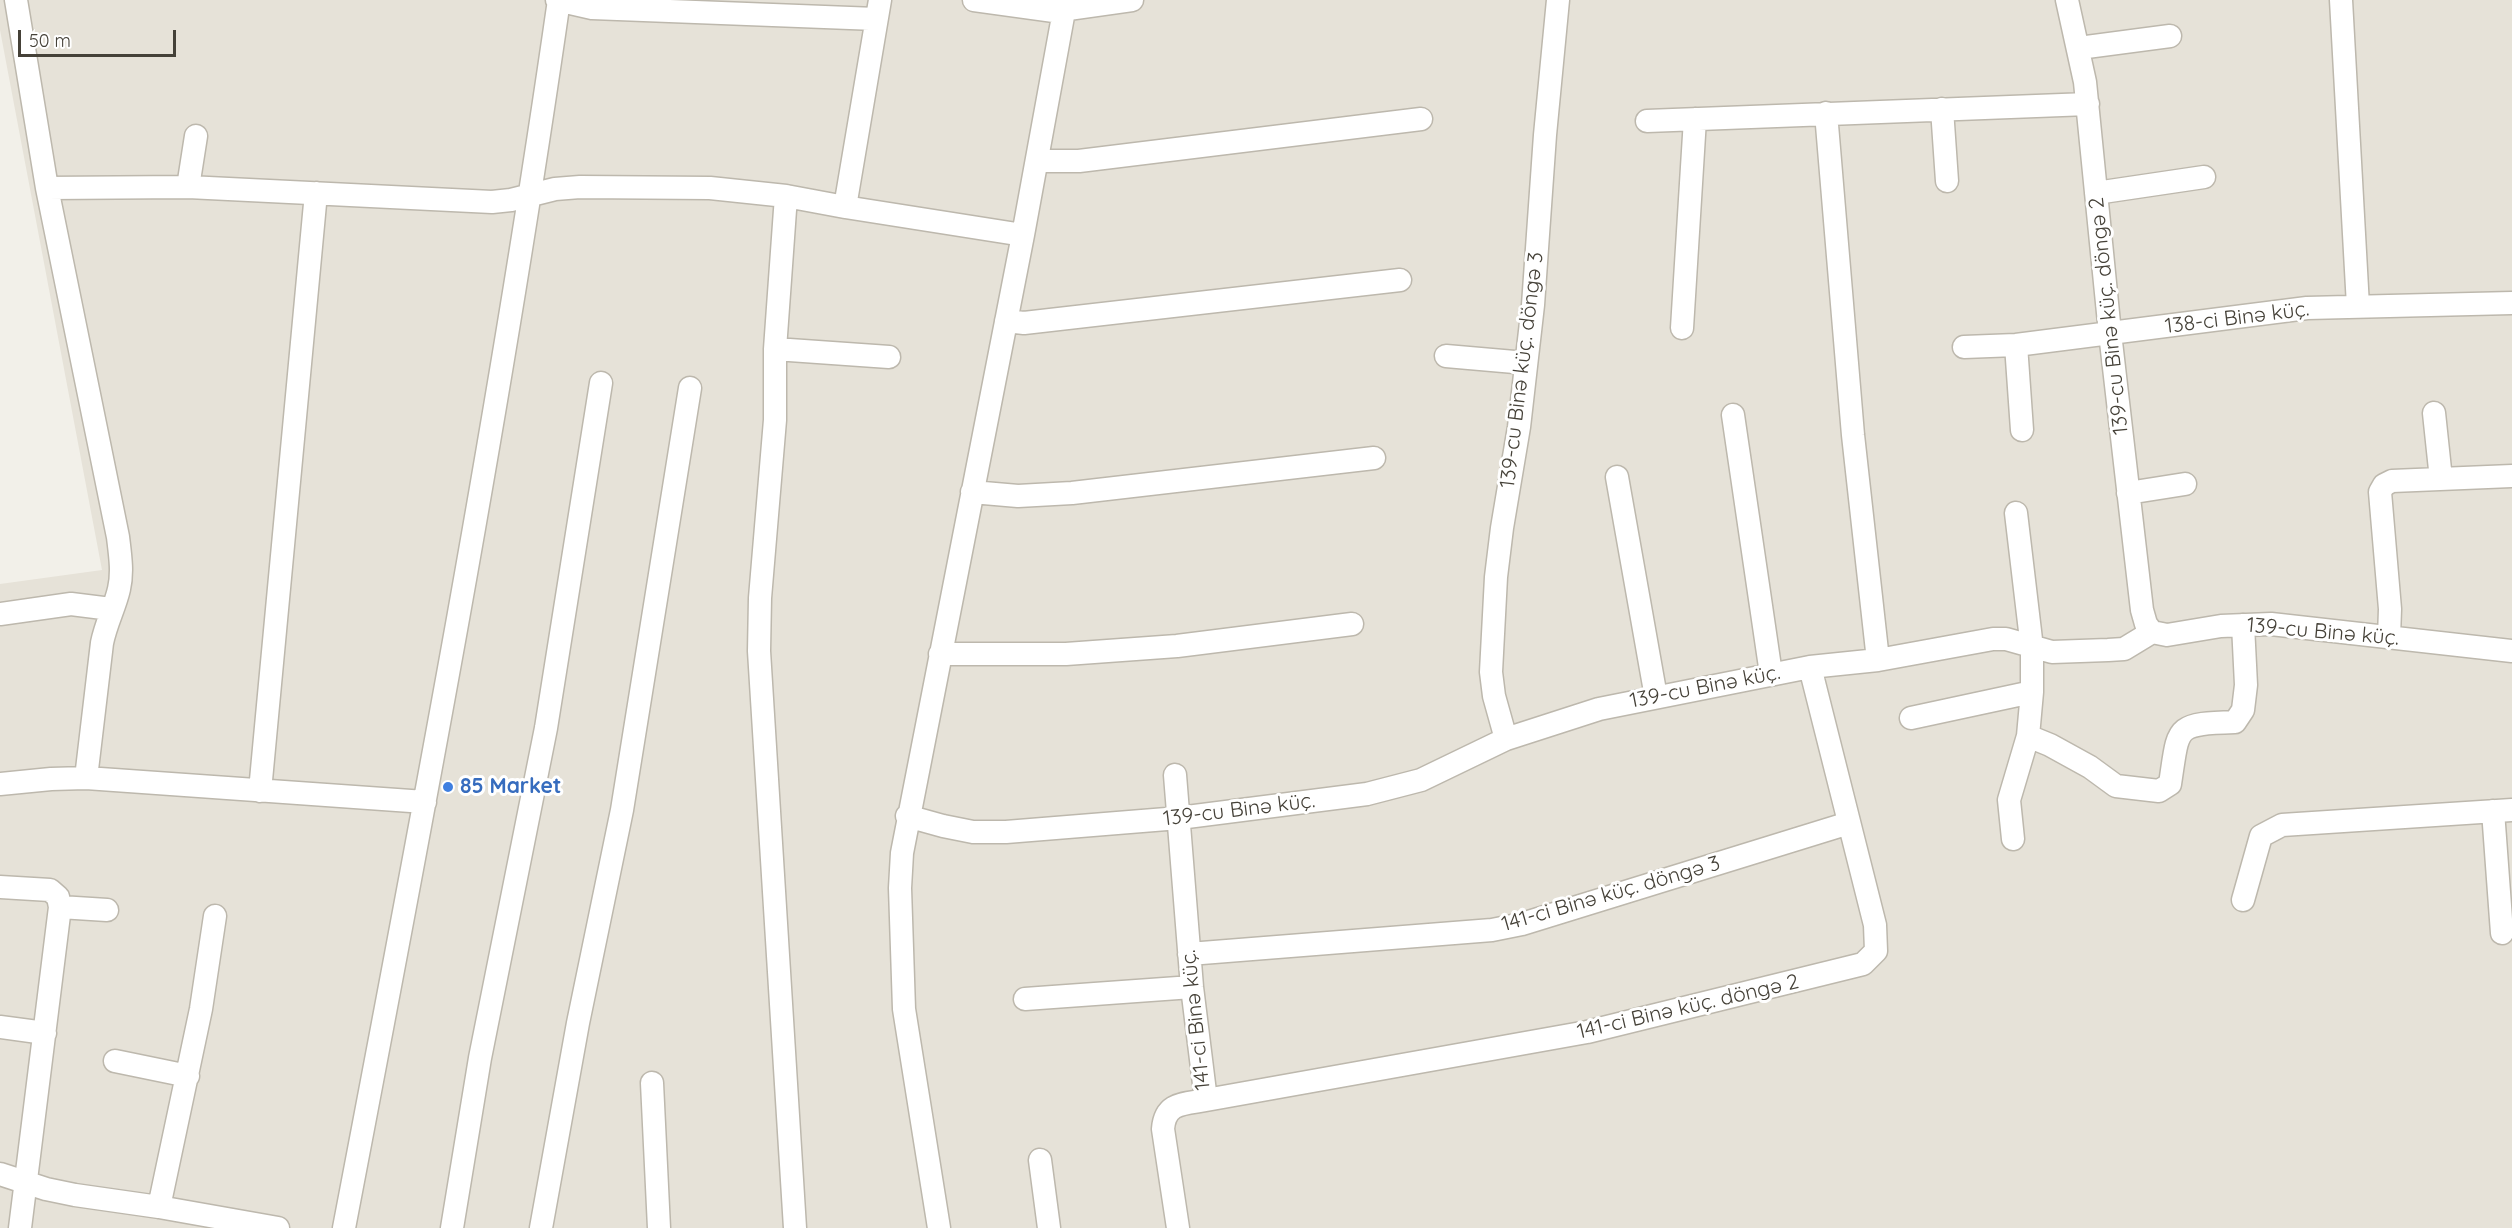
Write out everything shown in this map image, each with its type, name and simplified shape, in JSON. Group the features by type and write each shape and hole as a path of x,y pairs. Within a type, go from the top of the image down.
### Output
{"street":[{"path":"15,0 47,188 118,537 122,568 119,590 111,609 102,643 86,778"},
{"path":"344,1228 425,802 531,193 558,0 592,8 878,10 845,207"},
{"path":"974,0 1043,10 1066,5 1132,0"},
{"name":"139-cu Binə küç. döngə 3","path":"1506,739 1494,696 1491,672 1492,646 1502,528 1519,427 1533,305 1545,135 1558,0"},
{"name":"139-cu Binə küç. döngə 2","path":"2067,0 2079,48 2088,104 2110,333 2142,610 2146,624 2152,632"},
{"path":"2341,0 2358,306"},
{"path":"939,1228 904,1009 900,888 907,816 1023,235 1066,5"},
{"path":"2079,48 2170,36"},
{"path":"1647,121 2088,104"},
{"path":"1942,109 1947,181"},
{"path":"1826,113 1853,435 1878,660"},
{"path":"1037,162 1079,161 1421,119"},
{"path":"1682,328 1695,119"},
{"path":"188,187 196,136"},
{"path":"2096,193 2205,177"},
{"path":"47,188 188,187 492,202 511,200 531,193 580,187 664,186 786,196 1023,235"},
{"path":"260,791 315,193"},
{"path":"786,196 776,349 775,420 760,598 759,651 795,1228"},
{"path":"1006,321 1024,323 1400,280"},
{"name":"138-ci Binə küç.","path":"1964,347 2016,345 2307,308 2512,303"},
{"path":"2016,345 2022,430"},
{"path":"776,349 889,357"},
{"path":"1446,356 1526,363"},
{"path":"452,1228 480,1058 546,728 601,383"},
{"path":"541,1228 578,1023 622,810 690,388"},
{"path":"2434,413 2441,479"},
{"path":"1733,415 1771,674"},
{"path":"972,492 1017,496 1072,493 1374,458"},
{"path":"2389,637 2390,609 2380,492 2384,484 2392,481 2512,476"},
{"path":"1617,477 1656,697"},
{"path":"2128,493 2185,484"},
{"path":"2013,839 2009,800 2028,736 2032,692 2032,648 2016,513"},
{"path":"0,614 71,604 111,609"},
{"path":"940,654 1066,654 1177,646 1352,624"},
{"name":"139-cu Binə küç.","path":"907,816 973,832 1006,832 1179,818 1393,789 1421,780 1506,739 1568,718 1656,697 1771,674 1810,667 1878,660 1993,639 2006,639 2052,652 2124,648 2152,632 2167,635 2243,625 2271,624 2512,651"},
{"path":"2028,736 2090,767 2116,786 2160,791 2170,784 2177,740 2184,729 2197,723 2235,723 2243,710 2246,685 2243,625"},
{"name":"141-ci Binə küç. döngə 2","path":"1206,1100 1587,1032 1863,964 1876,951 1875,925 1810,667"},
{"path":"1911,718 2032,692"},
{"name":"141-ci Binə küç.","path":"1175,775 1192,987 1206,1100 1174,1106 1164,1118 1163,1130 1178,1228"},
{"path":"0,784 86,778 425,802"},
{"path":"2244,900 2260,836 2282,825 2502,810 2502,933"},
{"name":"141-ci Binə küç. döngə 3","path":"1189,954 1440,935 1502,928 1522,924 1849,823"},
{"path":"0,887 50,890 58,897 60,907 20,1228"},
{"path":"60,907 107,910"},
{"path":"159,1207 201,1009 214,916"},
{"path":"1025,999 1192,987"},
{"path":"0,1027 45,1034"},
{"path":"115,1061 188,1076"},
{"path":"652,1083 659,1228"},
{"path":"1040,1160 1049,1228"},
{"path":"0,1174 46,1189 75,1195 278,1228"}],"shaded area":[{"path":"0,0 2512,0 2512,1228 0,1228 0,584 102,570 0,30"}],"place":[{"name":"85 Market","path":"448,787"}]}
